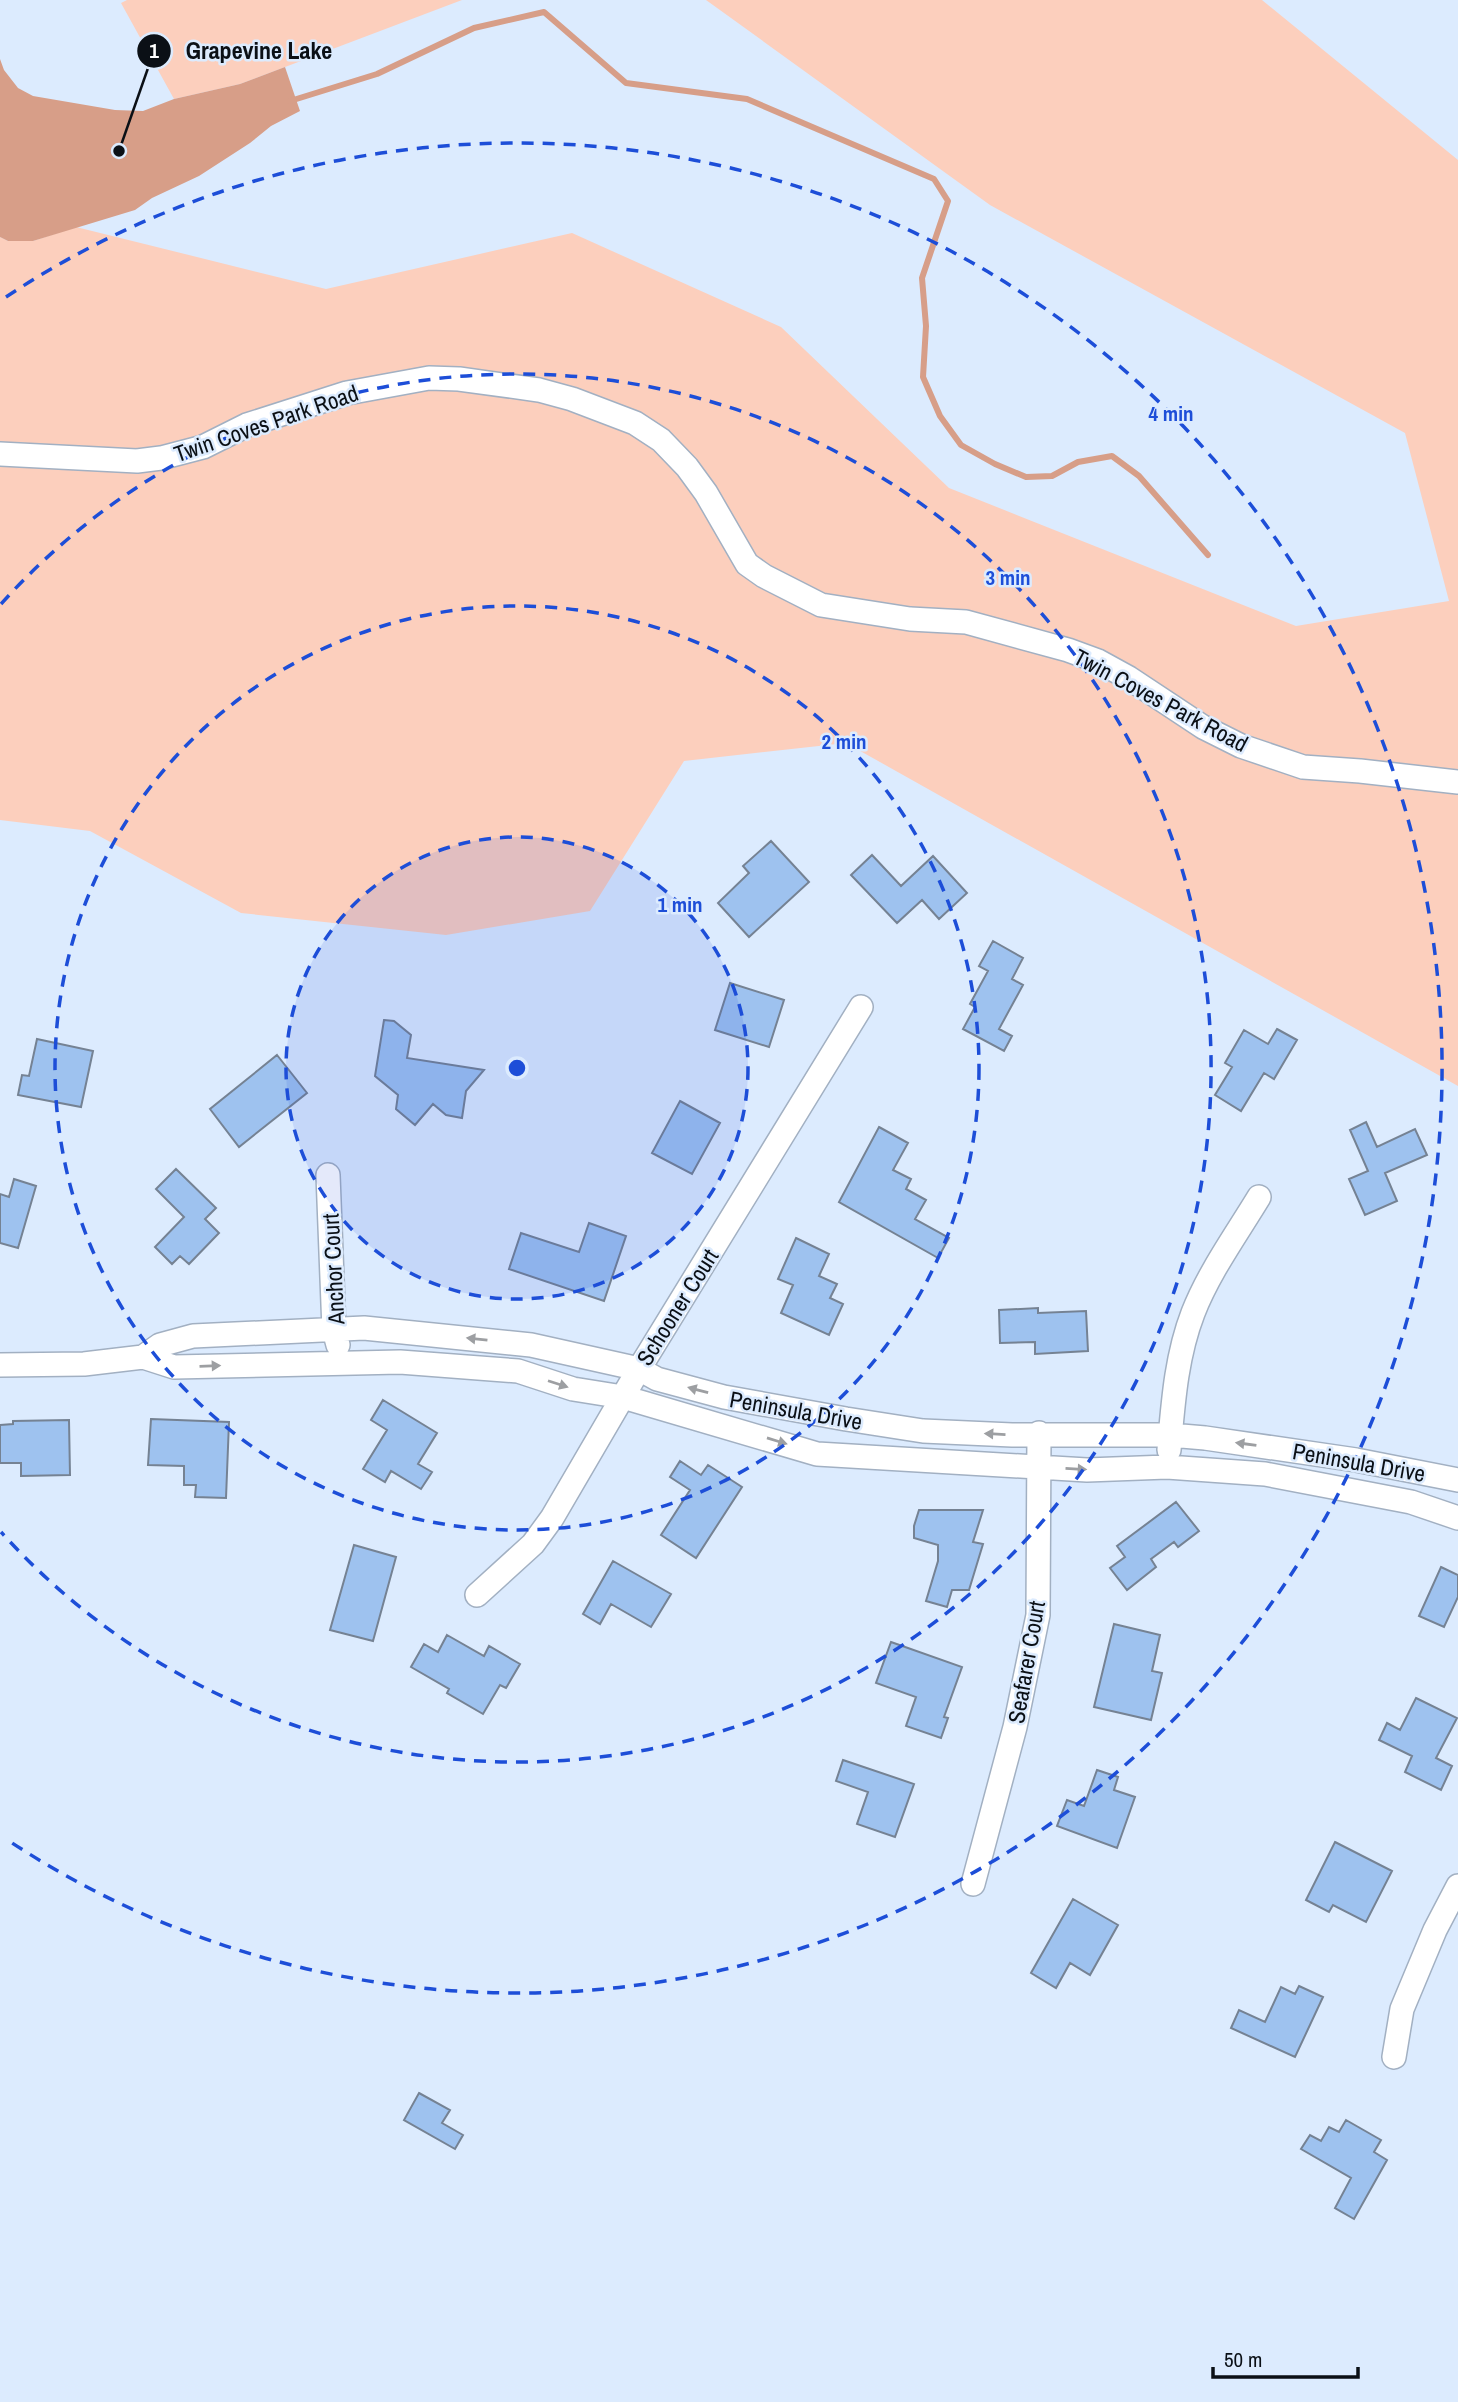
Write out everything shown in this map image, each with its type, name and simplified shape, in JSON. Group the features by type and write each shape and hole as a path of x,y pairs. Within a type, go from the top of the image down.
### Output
{"street":[{"name":"Twin Coves Park Road","path":"0,454 125,460 161,458 203,447 247,425 347,393 429,378 459,379 539,390 572,399 635,423 662,440 706,493 747,564 764,576 821,605 910,619 967,622 1068,650 1097,661 1129,678 1203,727 1241,746 1303,767 1458,782"},
{"name":"Schooner Court","path":"477,1595 533,1544 552,1518 639,1369 862,1007"},
{"name":"Anchor Court","path":"328,1175 334,1330 342,1362"},
{"path":"1167,1467 1180,1357 1192,1315 1205,1284 1259,1197"},
{"name":"Peninsula Drive","path":"144,1357 160,1345 193,1336 364,1328 531,1345 639,1369 657,1379 724,1397 923,1431 1012,1435 1170,1435 1205,1438 1356,1460 1458,1480"},
{"name":"Peninsula Drive","path":"0,1365 84,1364 144,1357 174,1367 400,1362 519,1370 573,1389 623,1397 817,1454 1087,1470 1167,1467 1265,1474 1411,1502 1458,1518"},
{"name":"Seafarer Court","path":"973,1884 1015,1727 1038,1615 1039,1433"},
{"path":"1394,2057 1402,2009 1435,1930 1458,1886"}],"shaded area":[{"path":"127,0 462,0 240,84 174,99 121,3"},
{"path":"706,0 1262,0 1458,160 1458,1086 846,743 684,761 590,911 446,935 241,913 90,831 0,820 0,237 8,241 33,241 76,227 326,289 572,233 781,327 949,488 1296,626 1449,601 1405,433 990,205"},
{"path":"0,59 4,70 18,88 33,96 115,110 143,111 174,99 240,84 285,67 300,111 271,126 199,176 152,198 135,210 33,241 8,241 0,237"}],"building":[{"path":"771,841 809,882 749,937 718,903 749,873 743,866"},
{"path":"872,855 901,886 933,856 967,893 939,919 922,900 897,923 851,875"},
{"path":"993,941 1023,958 1012,979 1023,985 999,1029 1012,1036 1004,1051 963,1029 975,1007 970,1004 988,971 979,966"},
{"path":"730,983 784,1000 769,1047 715,1030"},
{"path":"384,1020 394,1021 411,1035 407,1058 484,1070 466,1091 462,1118 446,1115 433,1104 415,1125 396,1109 398,1095 375,1076"},
{"path":"1277,1029 1297,1040 1274,1079 1264,1073 1241,1111 1215,1095 1232,1067 1225,1063 1244,1030 1268,1044"},
{"path":"37,1039 93,1051 81,1107 18,1095 22,1075 29,1076"},
{"path":"277,1055 307,1093 239,1147 210,1109"},
{"path":"680,1101 720,1123 692,1174 652,1153"},
{"path":"1366,1122 1377,1147 1415,1129 1427,1155 1385,1173 1397,1201 1365,1215 1349,1179 1368,1171 1350,1130"},
{"path":"879,1127 908,1143 893,1170 911,1179 906,1189 926,1200 915,1219 949,1238 938,1258 839,1202"},
{"path":"176,1169 216,1208 205,1219 219,1233 189,1264 180,1256 172,1264 155,1247 184,1217 156,1189"},
{"path":"14,1179 36,1186 18,1248 0,1243 0,1194 9,1197"},
{"path":"589,1223 626,1236 604,1301 509,1269 521,1233 579,1252"},
{"path":"796,1238 829,1254 819,1276 837,1284 830,1298 843,1304 829,1335 781,1313 793,1285 778,1279"},
{"path":"1038,1308 1038,1313 1086,1311 1088,1351 1035,1354 1035,1342 1000,1343 999,1310"},
{"path":"383,1400 437,1433 418,1464 432,1472 421,1489 391,1471 385,1482 363,1469 387,1430 371,1420"},
{"path":"151,1419 229,1422 226,1498 195,1497 196,1485 184,1485 184,1466 148,1465"},
{"path":"69,1420 70,1475 21,1476 21,1463 0,1463 0,1425 13,1424 13,1421"},
{"path":"680,1461 701,1475 708,1465 742,1487 696,1558 661,1535 690,1490 670,1477"},
{"path":"1176,1502 1199,1531 1178,1547 1174,1542 1151,1559 1156,1567 1127,1590 1110,1568 1125,1557 1117,1546"},
{"path":"919,1510 983,1510 973,1542 983,1544 969,1590 952,1590 947,1607 926,1601 938,1561 938,1545 914,1538 914,1526"},
{"path":"354,1545 396,1557 373,1641 330,1630"},
{"path":"613,1561 671,1594 651,1627 611,1604 600,1624 583,1614"},
{"path":"1441,1567 1458,1575 1458,1597 1444,1627 1419,1616"},
{"path":"1114,1624 1160,1635 1152,1671 1162,1673 1151,1720 1094,1707"},
{"path":"447,1635 484,1656 489,1646 520,1664 506,1688 500,1685 483,1714 447,1693 449,1689 411,1667 424,1644 438,1652"},
{"path":"891,1642 962,1667 944,1717 948,1718 941,1738 906,1726 916,1697 876,1683"},
{"path":"1416,1698 1457,1718 1436,1758 1452,1766 1441,1790 1405,1772 1412,1756 1379,1740 1387,1723 1400,1730"},
{"path":"843,1760 914,1784 895,1837 857,1824 868,1792 836,1781"},
{"path":"1097,1770 1118,1777 1114,1790 1135,1797 1117,1848 1057,1826 1067,1800 1084,1806"},
{"path":"1335,1842 1392,1871 1366,1922 1333,1905 1329,1912 1306,1900"},
{"path":"1073,1899 1118,1925 1090,1975 1070,1963 1056,1988 1031,1973"},
{"path":"1299,1986 1323,1997 1295,2057 1231,2028 1239,2010 1265,2022 1281,1987 1295,1994"},
{"path":"419,2093 450,2110 442,2123 463,2135 455,2149 404,2120"},
{"path":"1346,2120 1381,2140 1374,2152 1387,2160 1354,2219 1335,2208 1351,2178 1301,2149 1310,2135 1321,2141 1329,2127 1339,2132"}],"waterway":[{"path":"290,101 377,74 474,28 544,12 626,83 747,99 934,179 948,201 922,278 926,326 923,377 940,416 961,445 1026,477 1052,476 1078,462 1112,456 1139,476 1208,555"}],"place":[{"name":"Grapevine Lake","path":"119,151"}]}
